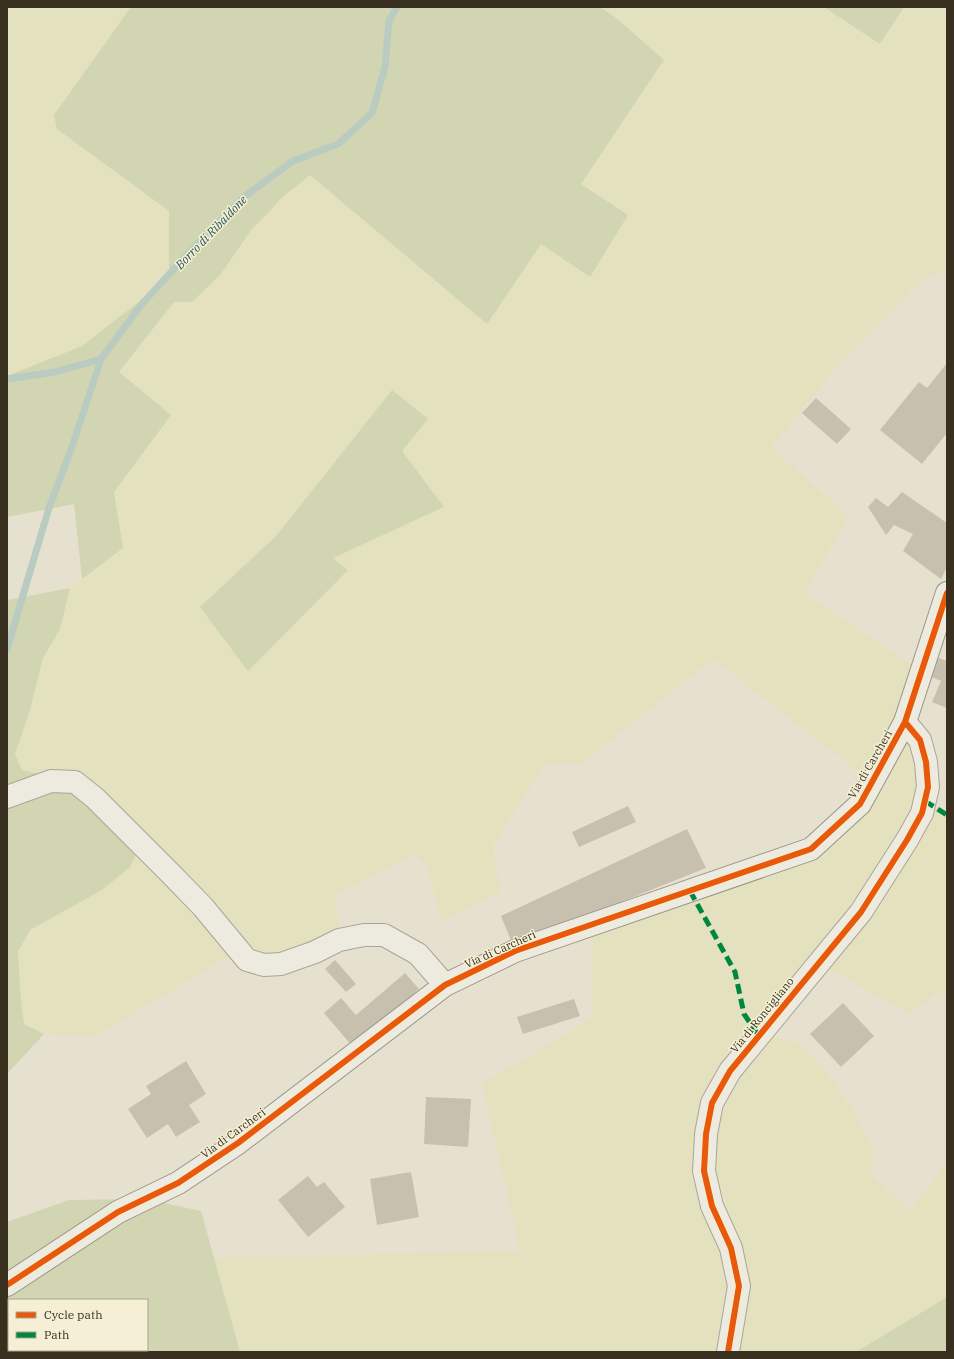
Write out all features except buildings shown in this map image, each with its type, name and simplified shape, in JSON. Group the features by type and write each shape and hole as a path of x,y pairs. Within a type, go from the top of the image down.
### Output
{"street":[{"name":"Via di Carcheri","path":"7,1285 118,1212 178,1184 238,1143 445,985 515,951 811,849 860,804 905,722 947,593"},
{"name":"Via di Roncigliano","path":"728,1352 739,1286 731,1248 712,1206 704,1171 706,1134 712,1103 730,1070 861,912 907,840 922,813 928,787 926,762 920,740 905,722"},
{"path":"7,797 50,781 75,782 95,798 203,907 247,960 264,965 281,964 315,952 339,940 364,934 384,935 418,954 445,985"}],"shaded area":[{"path":"7,7 131,7 54,115 57,129 169,211 169,274 158,287 82,346 7,376"},
{"path":"600,7 824,7 880,44 904,7 947,7 947,267 923,279 842,361 771,447 848,516 805,594 921,671 905,722 925,801 947,815 947,1002 939,990 911,1014 818,963 759,1036 795,1041 826,1071 854,1112 873,1150 872,1176 910,1210 947,1163 947,1297 856,1352 240,1352 214,1258 520,1251 482,1084 593,1018 593,923 811,849 872,782 713,659 582,763 546,764 493,845 500,892 441,920 427,865 414,854 336,895 339,940 281,964 238,950 96,1036 44,1034 24,1024 18,952 30,930 102,890 75,782 22,770 15,754 30,710 43,658 60,629 70,588 123,548 114,492 171,415 119,373 174,302 192,302 221,274 251,230 285,195 310,175 487,323 541,243 628,215 581,184 664,60 615,17","holes":["392,390 401,451 443,507 333,558 348,570 200,607 276,536"]}],"green space":[{"path":"131,7 600,7 615,17 664,60 581,184 628,215 590,277 541,244 487,324 310,175 285,195 251,230 221,274 192,302 174,302 119,372 171,415 114,492 123,548 82,579 74,504 7,517 7,376 82,346 158,287 169,274 169,211 57,129 54,115"},
{"path":"824,7 904,7 880,44"},
{"path":"392,390 428,419 402,451 444,507 333,558 348,570 248,671 200,607 276,536"},
{"path":"70,588 60,629 43,658 30,710 15,754 22,770 75,782 141,844 130,867 102,890 30,930 18,952 24,1024 44,1034 7,1074 7,600"},
{"path":"146,1199 201,1211 240,1352 7,1352 7,1222 69,1200"},
{"path":"947,1297 947,1352 856,1352"}],"waterway":[{"name":"Borro di Ribaldone","path":"7,649 49,508 73,444 101,359 141,305 184,258 244,197 293,161 338,144 372,113 385,67 389,21 397,7"},
{"name":"Borro di Ribaldone","path":"7,379 55,372 101,359"}],"marked path":[{"path":"925,801 947,815"},
{"path":"690,891 735,972 744,1014 759,1036"}],"cycle path":[{"path":"7,1285 118,1212 178,1183 238,1143 445,985 515,951 811,849 860,804 905,722 947,593"},
{"path":"728,1352 739,1286 731,1248 712,1206 704,1171 706,1134 712,1103 730,1071 861,912 907,840 922,813 928,787 926,762 920,740 905,722"}]}
